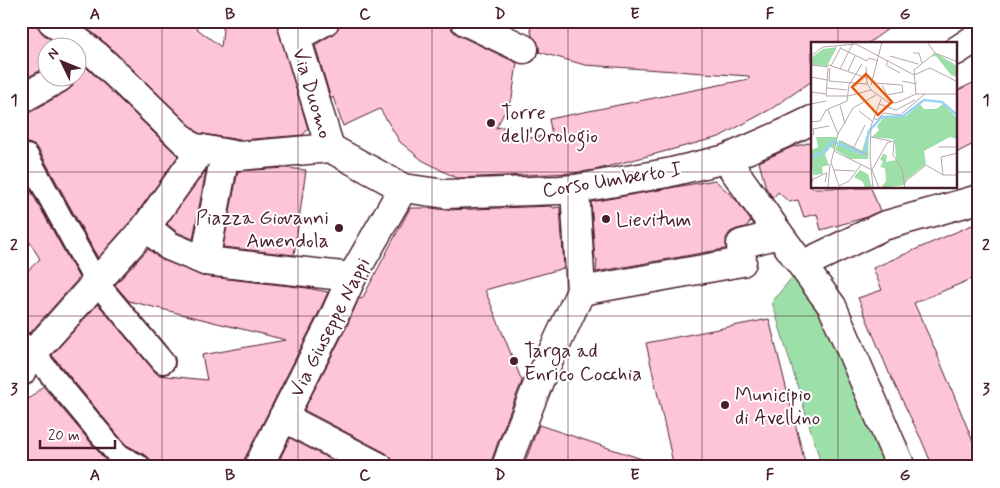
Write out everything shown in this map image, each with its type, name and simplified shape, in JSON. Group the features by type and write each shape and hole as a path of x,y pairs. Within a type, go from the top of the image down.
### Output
{"street":[{"path":"52,21 67,38"},
{"name":"Via Duomo","path":"325,21 294,29 330,148"},
{"path":"464,21 524,49"},
{"path":"958,50 979,36"},
{"path":"88,63 192,147 239,156 330,148 403,188"},
{"path":"21,99 41,88"},
{"name":"Corso Umberto I","path":"403,188 446,194 575,189 667,173 726,159 811,120"},
{"path":"140,467 118,455 25,356 96,282 214,151"},
{"path":"205,260 214,151"},
{"path":"27,156 96,282 164,362"},
{"path":"726,159 778,234 832,306 901,467"},
{"name":"Via Giuseppe Nappi","path":"258,467 332,321 352,277 403,188"},
{"path":"506,467 535,371 581,291 575,189"},
{"path":"802,265 883,226 979,199"},
{"path":"146,227 169,246 205,260 352,277"},
{"path":"581,291 742,262 741,244 778,234"},
{"path":"283,417 379,467"}],"green space":[{"path":"802,265 901,467 822,467 772,302"}],"building":[{"path":"21,21 37,21 42,33 48,38 38,38 38,72 21,81"},
{"path":"78,21 187,21 221,47 224,21 276,21 308,129 303,135 240,140 198,133 108,45"},
{"path":"341,21 448,21 452,30 458,35 517,63 512,98 496,128 508,126 506,141 552,135 549,119 749,79 749,76 585,65 539,52 537,41 532,36 529,21 899,21 870,42 811,42 811,82 771,109 719,137 595,170 573,173 456,178 422,160 400,142 380,109 343,126 333,97 331,99 315,45 338,29"},
{"path":"88,69 178,156 134,217 98,258 39,150 28,143 21,144 21,115 29,113 71,88 88,88"},
{"path":"979,80 979,141 958,152 958,90"},
{"path":"811,142 811,189 871,189 880,211 864,218 821,230 817,214 804,217 798,200 789,202 778,192 773,198 766,188 759,162 792,147"},
{"path":"286,168 306,170 294,255 223,247 238,171"},
{"path":"206,170 193,239 177,232 167,224"},
{"path":"21,173 79,278 30,333 21,330 21,277 40,259 21,228"},
{"path":"715,180 737,201 751,221 746,227 730,232 726,238 726,248 596,272 597,259 595,260 591,202"},
{"path":"552,206 553,208 560,207 564,268 485,290 522,381 498,442 491,467 395,467 392,459 386,453 304,410 346,328 359,298 362,299 410,208 447,210"},
{"path":"979,222 979,276 914,303 979,456 979,467 933,467 889,373 858,298 882,290 873,268"},
{"path":"148,249 163,260 202,276 328,292 244,460 243,467 153,467 147,456 126,445 52,355 98,304 158,375 207,380 202,355 286,340 129,301 115,285"},
{"name":"Municipio di Avellino","path":"769,319 806,467 674,467 646,343"},
{"path":"43,386 112,467 21,467 21,406"},
{"path":"539,425 654,463 654,467 523,467"},
{"path":"290,438 345,467 276,467"}],"place":[{"name":"Torre dell'Orologio","path":"491,123"},
{"name":"Lievitum","path":"606,219"},
{"name":"Piazza Giovanni Amendola","path":"339,228"},
{"name":"Targa ad Enrico Cocchia","path":"514,361"},
{"name":"Municipio di Avellino","path":"725,405"}]}
